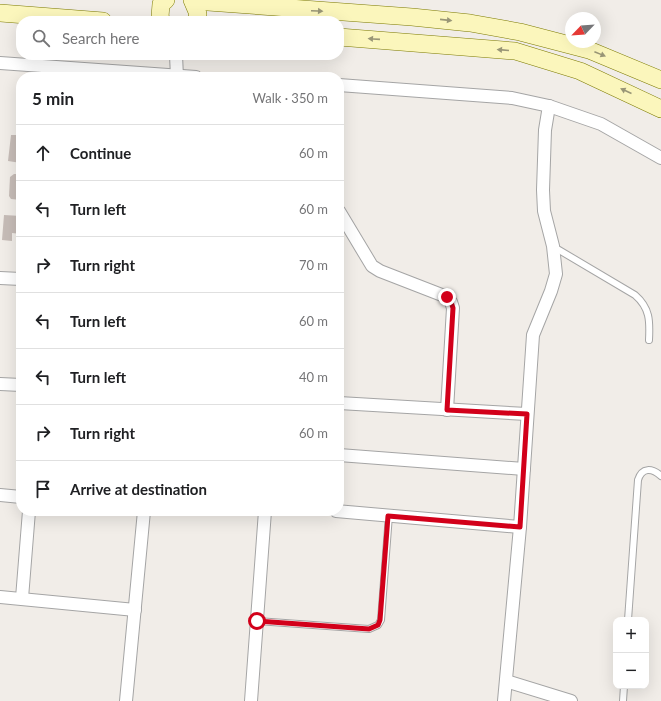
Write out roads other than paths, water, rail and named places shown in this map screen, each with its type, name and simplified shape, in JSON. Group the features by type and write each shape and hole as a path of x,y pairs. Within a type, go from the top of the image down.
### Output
{"main road":[{"path":"160,16 161,4 166,0"},
{"path":"197,16 193,1 296,5 470,23 513,31 590,50 661,80"},
{"path":"0,13 39,16"},
{"path":"344,37 515,51 580,71 661,109"}],"street":[{"path":"176,60 177,72"},
{"path":"0,63 123,72"},
{"path":"344,86 512,98 549,106 601,124 661,158"},
{"path":"504,701 520,527 533,335 551,291 556,274 552,246 544,211 543,190 545,130 549,106"},
{"path":"344,219 372,266 380,271 447,297 451,302 453,308 447,410"},
{"path":"0,278 16,279"},
{"path":"0,384 16,385"},
{"path":"344,404 527,414"},
{"path":"344,455 524,469"},
{"path":"0,495 16,497"},
{"path":"344,512 520,527"},
{"path":"22,598 29,516"},
{"path":"126,701 144,516"},
{"path":"251,701 265,516"},
{"path":"0,597 135,610"},
{"path":"506,681 571,701"}],"lane":[{"path":"552,246 643,301 650,320 649,340"},
{"path":"628,617 638,480 640,473 645,470 651,470 661,476"},
{"path":"257,621 369,629 378,625 380,620 388,516"},
{"path":"623,701 624,689"}]}
